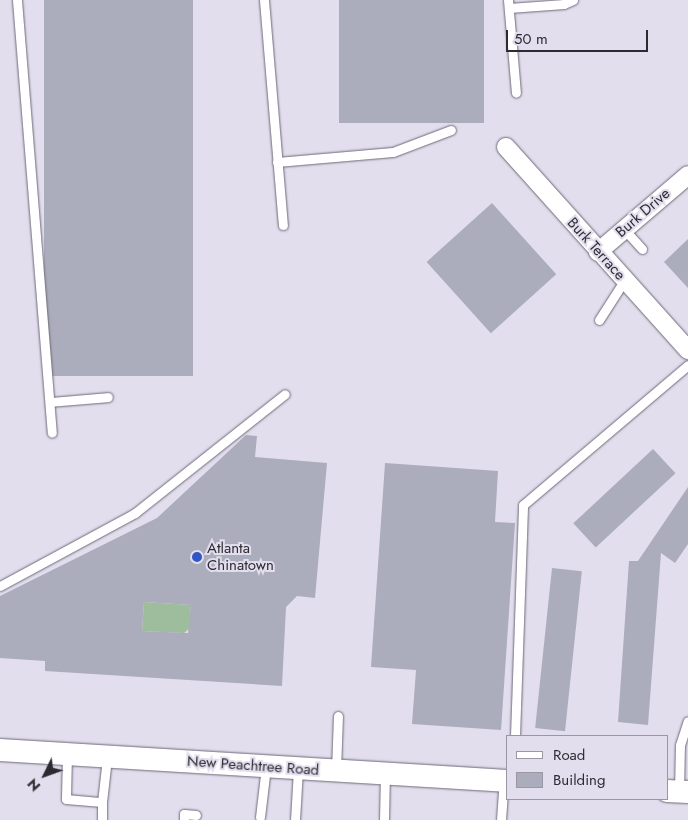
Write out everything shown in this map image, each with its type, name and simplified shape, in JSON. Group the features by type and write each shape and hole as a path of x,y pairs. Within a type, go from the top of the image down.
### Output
{"street":[{"name":"Burk Terrace","path":"506,147 598,252 688,350"},
{"name":"Burk Drive","path":"598,252 688,175"},
{"name":"New Peachtree Road","path":"0,750 505,781"}],"lane":[{"path":"18,0 52,433"},
{"path":"264,0 283,225"},
{"path":"516,93 509,4 564,4 574,0"},
{"path":"278,162 393,152 450,130"},
{"path":"624,229 642,250"},
{"path":"599,320 624,281"},
{"path":"515,735 523,506 688,365"},
{"path":"0,586 135,513 285,394"},
{"path":"50,402 108,397"},
{"path":"336,771 338,716"},
{"path":"678,791 680,745 688,721"},
{"path":"68,754 66,799 102,802"},
{"path":"102,820 102,802 108,757"},
{"path":"260,817 266,766"},
{"path":"295,820 298,768"},
{"path":"384,820 385,774"},
{"path":"501,820 505,781"},
{"path":"184,820 184,814 196,815"}],"green space":[{"path":"144,602 191,605 189,629 184,633 142,631"}],"building":[{"path":"44,0 193,0 193,376 44,376"},
{"path":"339,0 484,0 484,123 339,123"},
{"path":"492,203 556,274 491,333 427,262"},
{"path":"688,239 688,288 664,262"},
{"name":"Atlanta Chinatown","path":"246,435 257,436 255,457 327,463 315,598 297,596 286,607 282,686 45,671 45,661 0,658 0,596 157,518","holes":["144,602 191,605 188,633 142,631"]},
{"path":"653,449 676,473 596,547 573,523"},
{"path":"385,463 498,471 495,522 515,523 501,730 412,724 416,670 371,667"},
{"path":"688,487 688,544 675,563 661,553 648,725 618,722 629,561 638,561"},
{"path":"552,568 582,571 565,731 535,728"}],"place":[{"name":"Atlanta Chinatown","path":"197,557"}]}
